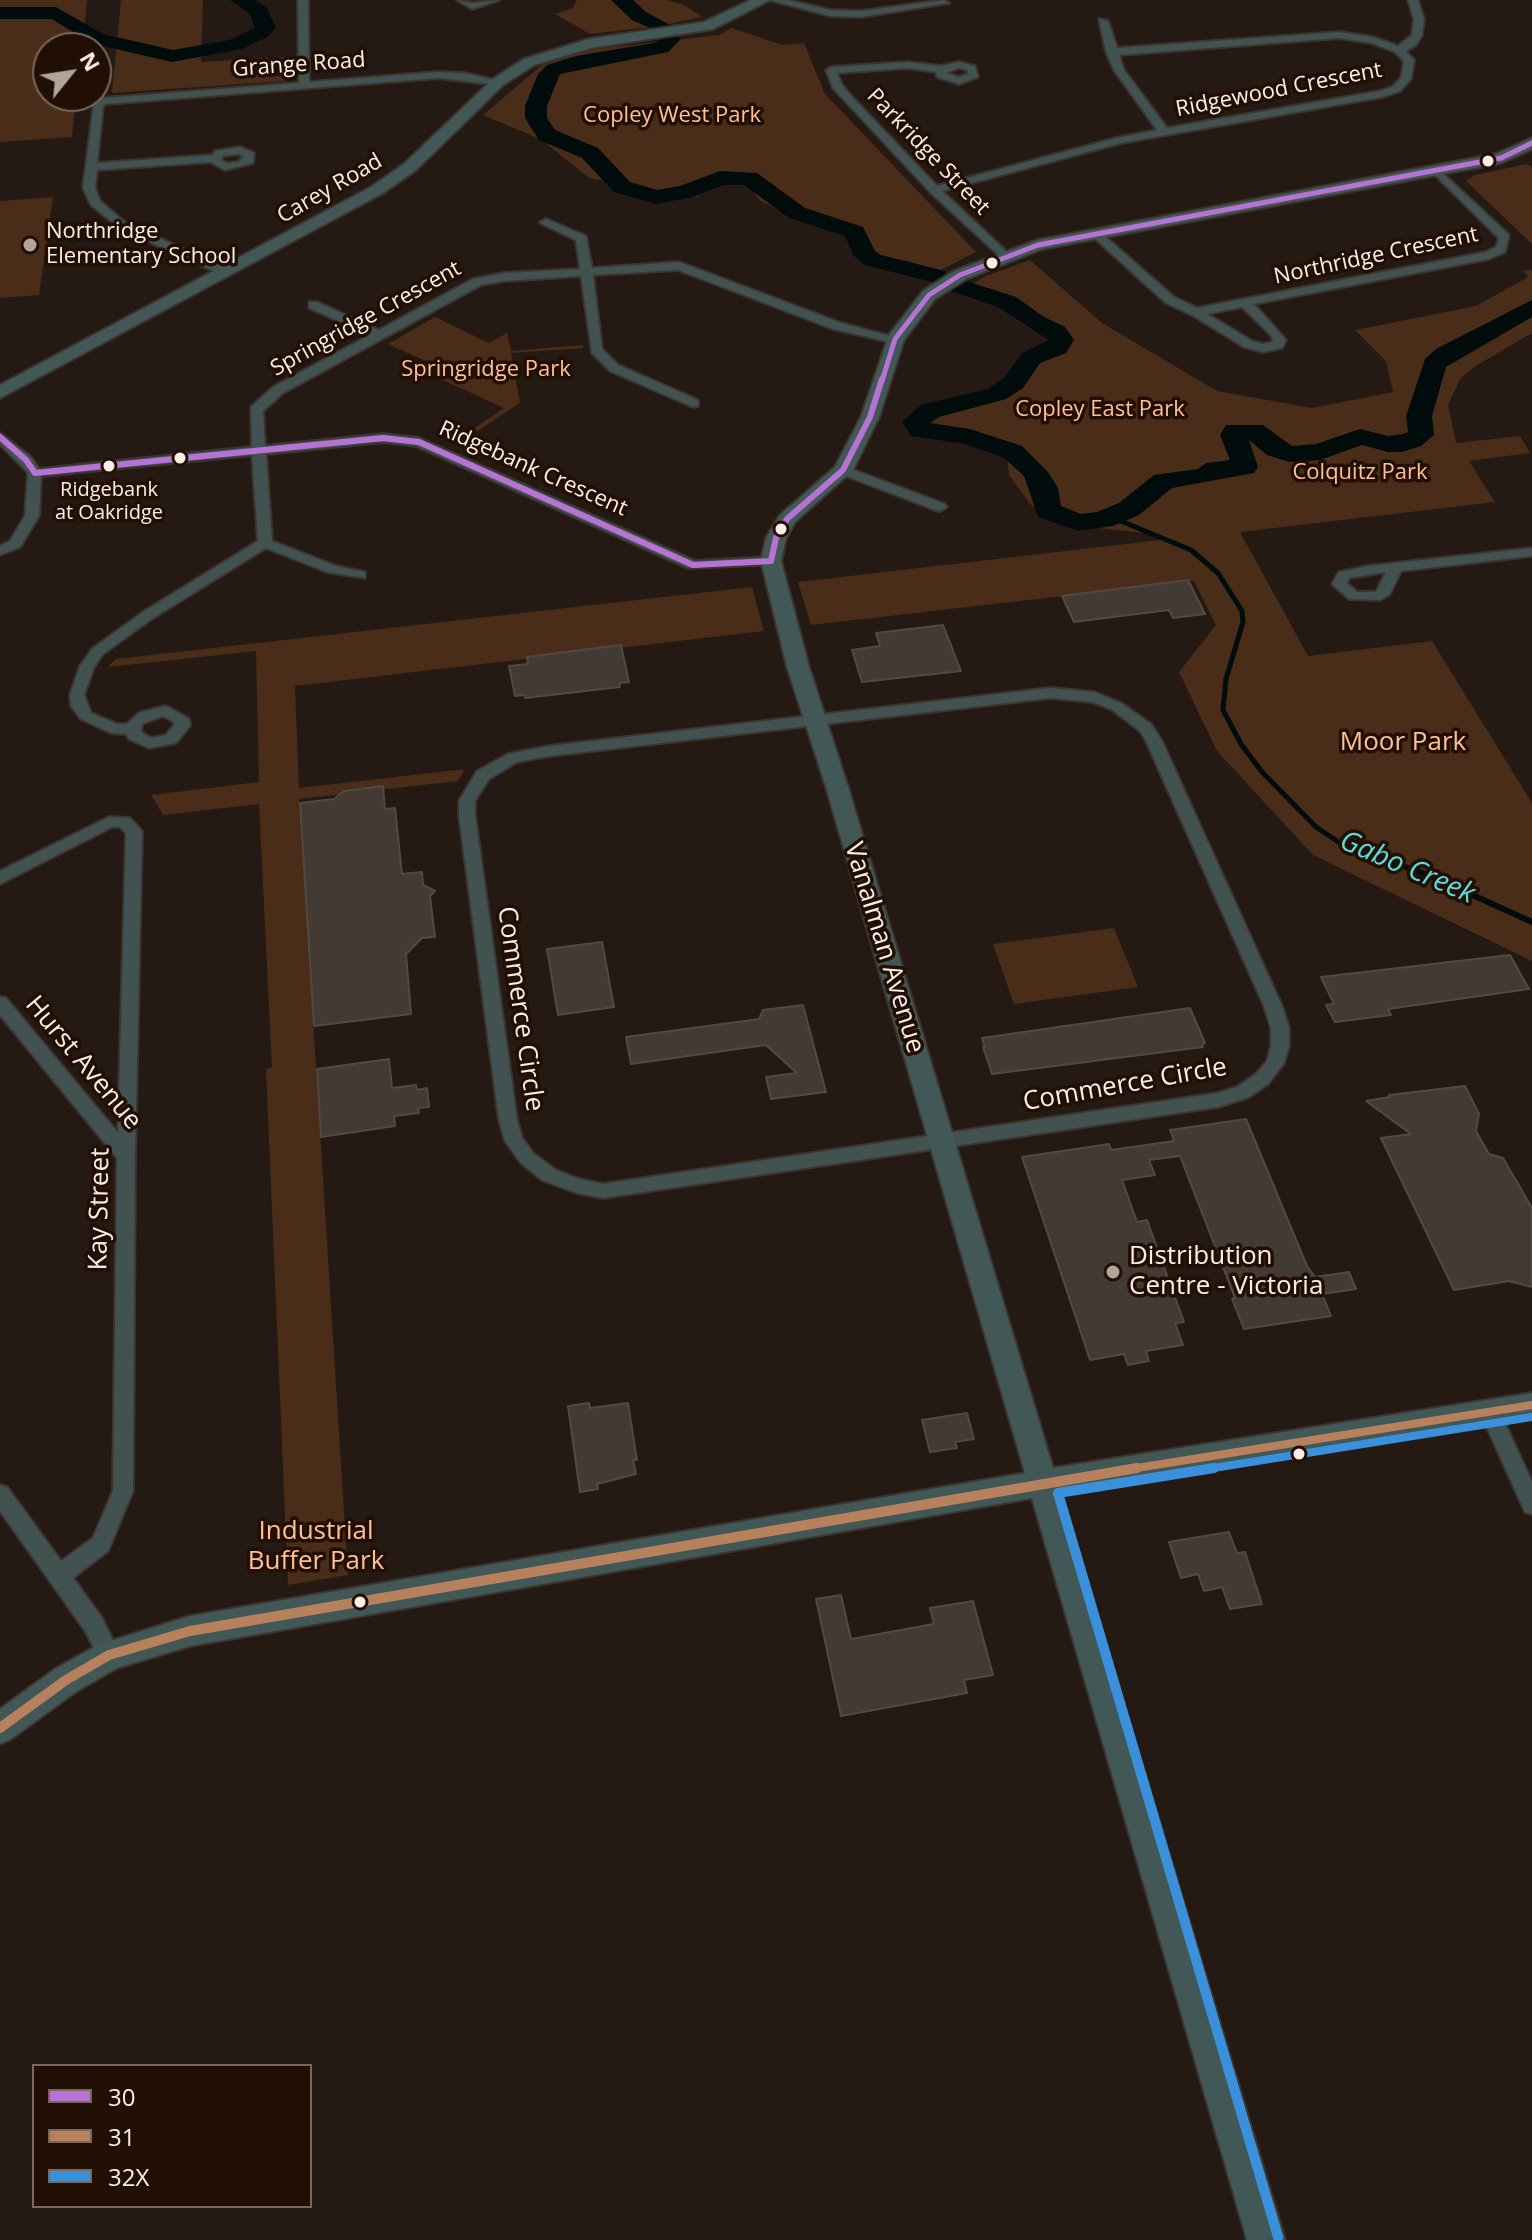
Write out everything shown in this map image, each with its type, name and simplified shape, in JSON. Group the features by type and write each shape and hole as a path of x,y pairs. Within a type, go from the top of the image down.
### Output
{"street":[{"path":"303,0 304,85"},
{"path":"462,0 472,6 494,0"},
{"name":"Carey Road","path":"0,392 356,203 394,179 498,82 529,62 589,44 695,29 725,20 763,0"},
{"path":"775,0 818,11 861,14 944,3"},
{"path":"1399,50 1412,43 1417,35 1419,19 1413,0"},
{"path":"1103,21 1119,70 1164,132"},
{"name":"Ridgewood Crescent","path":"934,190 1120,140 1396,89 1406,79 1409,60 1399,50 1373,40 1339,35 1111,52"},
{"name":"Parkridge Street","path":"941,69 907,65 831,70 837,86 934,190 1004,256"},
{"name":"Grange Road","path":"91,167 98,105 103,101 438,75 498,82"},
{"path":"771,561 776,538 787,519 843,470 870,417 895,339 929,295 960,275 1004,256 1096,234 1501,158 1532,143"},
{"path":"215,158 91,167 91,195 110,219 226,272"},
{"name":"Northridge Crescent","path":"1196,312 1489,255 1501,249 1505,237 1436,170"},
{"path":"546,222 582,238 596,350 614,368 693,403"},
{"name":"Northridge Crescent","path":"1096,234 1170,300 1248,344 1263,348 1278,345 1280,340 1276,333 1246,304"},
{"name":"Springridge Crescent","path":"265,543 256,410 278,390 477,282 586,270 679,266 837,326 895,339"},
{"path":"313,305 380,335"},
{"path":"0,437 26,460 35,473 32,516 15,544 0,551"},
{"name":"Ridgebank Crescent","path":"35,473 383,438 419,442 693,565 771,561"},
{"path":"843,470 940,507"},
{"path":"132,729 116,729 86,716 79,706 77,695 87,666 98,651 148,615 265,543 332,569 360,575"},
{"path":"1395,569 1532,552"},
{"name":"Vanalman Avenue","path":"771,561 798,667 942,1141 1266,2240"},
{"name":"Commerce Circle","path":"1050,693 1094,697 1133,717 1154,741 1273,1006 1280,1028 1280,1046 1275,1063 1262,1079 1243,1092 1218,1100 942,1141 603,1191 577,1186 549,1175 527,1158 514,1141 508,1120 467,815 467,801 475,786 495,766 513,758 1050,693"},
{"name":"Kay Street","path":"0,878 109,822 124,822 134,831 126,1156 123,1491 101,1544 58,1576"},
{"name":"Hurst Avenue","path":"0,1003 126,1156"},
{"path":"0,1728 66,1680 109,1655 190,1631 1043,1483 1532,1405"},
{"path":"1490,1412 1532,1505"},
{"path":"0,1494 94,1625 109,1655"}],"green space":[{"path":"0,0 87,0 84,32 32,32 32,112 74,112 72,137 0,142"},
{"path":"121,0 203,0 201,62 286,57 286,81 112,93"},
{"path":"577,0 667,0 684,5 702,17 660,26 590,34 555,14 573,8"},
{"name":"Copley West Park","path":"732,28 782,45 804,43 825,94 976,252 935,273 909,261 873,257 866,251 863,236 858,232 826,227 781,211 759,200 752,189 734,179 702,187 698,197 589,178 549,143 483,115 543,64 587,50 719,35"},
{"path":"1526,164 1532,167 1532,244 1466,181 1475,175"},
{"path":"53,197 39,295 0,298 0,201"},
{"path":"1030,260 1102,323 1217,391 1312,408 1393,392 1386,361 1355,330 1476,306 1528,277 1523,271 1532,270 1532,333 1474,367 1460,379 1448,405 1456,443 1520,436 1530,453 1469,461 1495,502 1240,532 1308,656 1432,641 1532,803 1532,961 1313,855 1217,751 1179,672 1216,625 1194,581 811,625 798,582 1169,539 1154,534 1059,524 1030,504 1009,475 1007,455 983,445 934,434 928,429 926,424 930,421 926,416 930,413 985,401 1012,390 1029,374 1032,364 1055,351 1055,339 1033,325 1023,313 960,291 986,276"},
{"name":"Springridge Park","path":"435,317 489,343 507,333 511,351 583,345 583,348 511,353 520,403 458,444 454,442 504,408 434,376 437,373 422,366 428,362 388,344"},
{"name":"Industrial Buffer Park","path":"752,587 764,631 295,686 299,788 465,769 458,781 299,799 348,1575 288,1585 266,1069 272,1067 259,804 163,815 151,795 259,782 256,651 108,667 116,659"},
{"path":"1114,928 1138,987 1014,1004 993,944"}],"building":[{"path":"1188,580 1205,614 1173,618 1169,610 1074,622 1062,596"},
{"path":"943,625 961,671 862,682 852,650 880,646 876,633"},
{"path":"621,645 629,682 619,683 620,687 525,698 525,695 515,696 509,666 528,664 527,657"},
{"path":"383,786 385,809 395,808 402,874 422,872 423,885 435,891 430,896 435,937 422,938 406,954 411,1014 314,1026 300,803 334,799 344,791"},
{"path":"602,942 614,1007 558,1015 547,949"},
{"path":"1510,955 1529,989 1388,1009 1391,1015 1335,1022 1326,1005 1334,1004 1321,977"},
{"path":"803,1005 826,1092 771,1099 766,1077 797,1073 766,1045 631,1064 626,1037 759,1019 763,1010"},
{"path":"1190,1008 1205,1043 1203,1047 992,1074 983,1047 982,1038"},
{"path":"389,1059 392,1088 416,1085 417,1090 427,1088 429,1107 418,1108 419,1113 394,1116 395,1126 321,1137 317,1069"},
{"path":"1465,1086 1479,1114 1476,1131 1489,1154 1503,1158 1532,1208 1532,1287 1509,1281 1454,1290 1381,1138 1411,1134 1366,1101 1389,1095"},
{"path":"1246,1119 1307,1266 1315,1277 1349,1272 1356,1289 1322,1294 1331,1316 1244,1329 1180,1156 1149,1160 1155,1175 1122,1180 1137,1222 1147,1220 1184,1322 1175,1323 1183,1345 1146,1351 1149,1361 1128,1365 1124,1354 1090,1360 1022,1157 1109,1144 1111,1150 1174,1141 1170,1130"},
{"path":"589,1403 590,1408 628,1403 637,1460 633,1460 636,1474 597,1484 598,1489 580,1492 568,1406"},
{"path":"967,1413 974,1439 955,1442 957,1448 930,1452 922,1420"},
{"path":"1229,1532 1237,1553 1245,1552 1262,1604 1230,1609 1222,1587 1204,1591 1198,1574 1181,1578 1169,1542"},
{"path":"841,1595 851,1639 934,1624 930,1608 973,1601 993,1675 964,1680 967,1693 841,1716 816,1599"}],"waterway":[{"path":"0,13 56,13 97,39 172,56 235,45 262,32 266,27 259,11 240,0"},
{"path":"621,0 639,16 664,27"},
{"path":"554,69 576,62 661,48 671,39"},
{"path":"549,74 536,106 536,118 547,135 590,153 622,187 656,197 685,192 720,178 749,178 797,213 855,232 865,255 873,260 936,276"},
{"path":"960,286 1007,302 1035,322 1056,332 1062,340 1057,348 1031,358 1014,383 997,394 930,411 915,422 920,430 970,437 1013,452 1035,472 1044,488 1048,511 1078,523 1103,520 1129,509 1164,481 1206,476 1215,469 1245,467 1241,449 1233,435 1235,431 1254,431 1276,449 1289,454 1320,452 1360,437 1388,444 1412,440 1421,435 1419,416 1434,364 1445,354 1532,307"},
{"name":"Gabo Creek","path":"1111,517 1191,550 1218,573 1242,611 1243,622 1226,679 1223,710 1241,744 1262,772 1316,827 1343,845 1389,861"},
{"name":"Gabo Creek","path":"1383,859 1433,877 1532,922"}],"transit line":[{"name":"30","path":"771,561 776,538 787,519 843,470 870,417 895,339 929,295 960,275 1038,245 1501,158 1532,143"},
{"name":"30","path":"0,437 26,460 35,473 383,438 419,442 693,565 771,561"},
{"name":"31","path":"0,1728 66,1680 109,1655 190,1631 1043,1483 1532,1405"},
{"name":"32X","path":"1278,2237 1058,1493 1532,1417"}],"place":[{"name":"Northridge Elementary School","path":"30,245"},
{"name":"Ridgebank at Oakridge","path":"109,466"},
{"name":"Distribution Centre - Victoria","path":"1113,1272"}],"park label":[{"name":"Copley East Park","path":"1100,410"},
{"name":"Colquitz Park","path":"1360,473"},
{"name":"Moor Park","path":"1403,743"}]}
